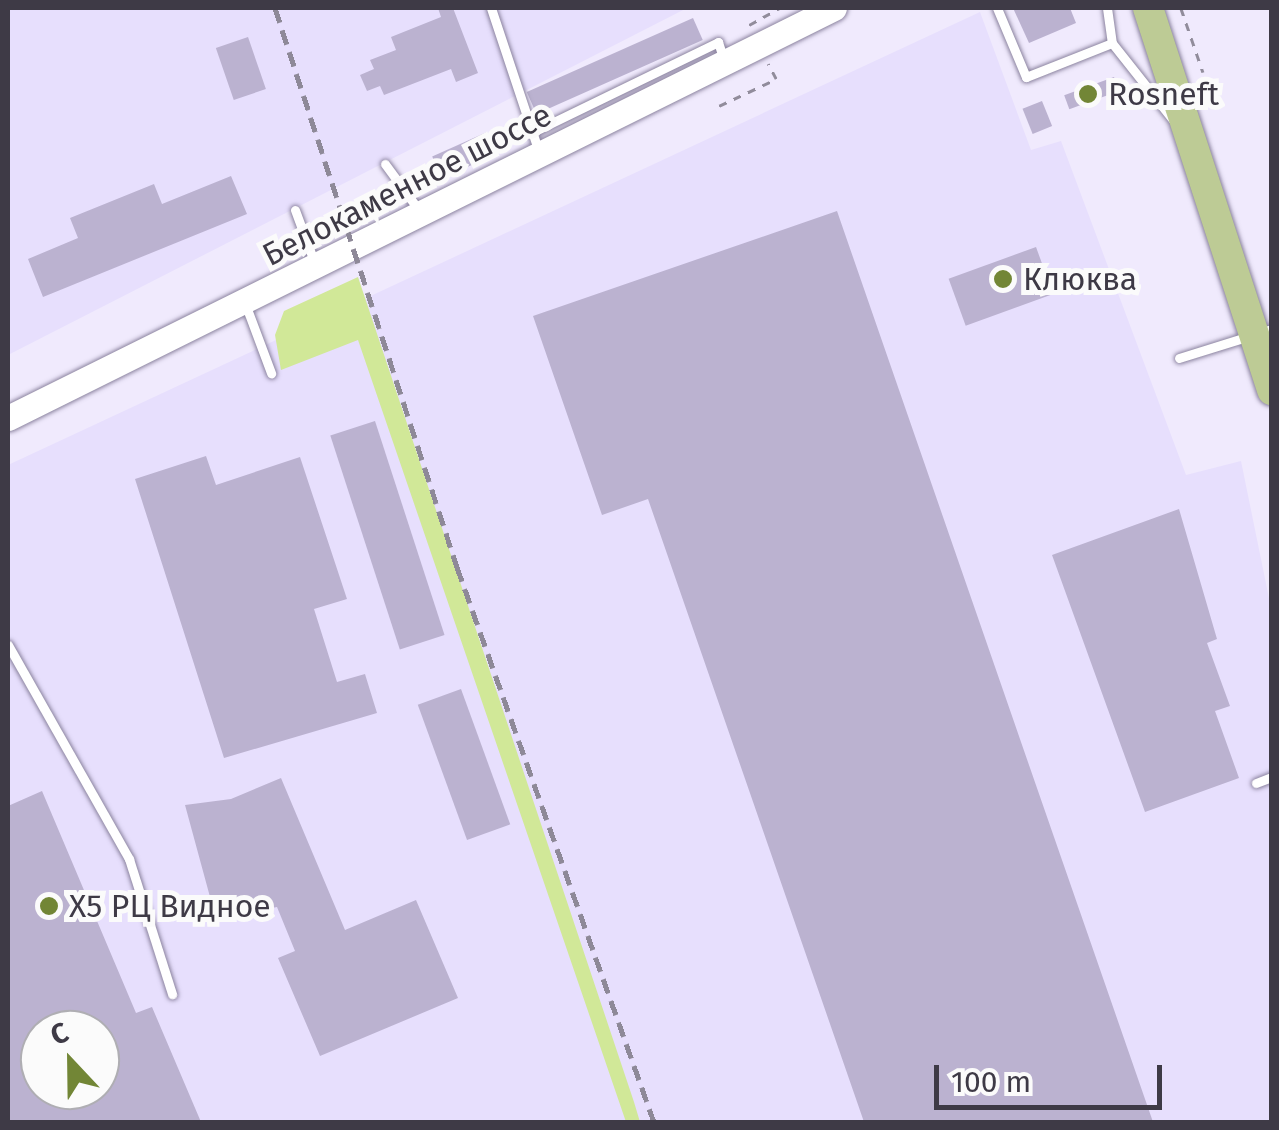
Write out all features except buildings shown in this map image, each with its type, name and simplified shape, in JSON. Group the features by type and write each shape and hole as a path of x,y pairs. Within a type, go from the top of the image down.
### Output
{"main road":[{"name":"Белокаменное шоссе","path":"8,418 316,268 414,206 536,142 725,62 834,8"},
{"path":"1148,8 1191,140 1266,330"},
{"path":"1168,8 1266,330 1272,390"}],"lane":[{"path":"491,8 536,142"},
{"path":"997,8 1026,77 1112,43"},
{"path":"1107,8 1112,43 1191,140"},
{"path":"385,164 414,206"},
{"path":"295,210 316,268"},
{"path":"244,303 271,374"},
{"path":"1179,358 1266,330"},
{"path":"8,646 128,859 172,994"},
{"path":"1256,783 1272,777"}],"path":[{"path":"1182,8 1203,72"},
{"path":"306,239 414,206"}],"shaded area":[{"path":"8,8 687,8 8,355"},
{"path":"980,12 1031,150 1061,141 1186,475 1241,461 1272,613 1271,1122 8,1122 8,465"}],"green space":[{"path":"358,277 640,1122 626,1122 358,340 281,370 275,335 284,311"}],"railway":[{"path":"275,8 457,567 654,1122"}],"place":[{"name":"Rosneft","path":"1088,94"},
{"name":"Клюква","path":"1003,279"},
{"name":"X5 РЦ Видное","path":"49,906"}]}
